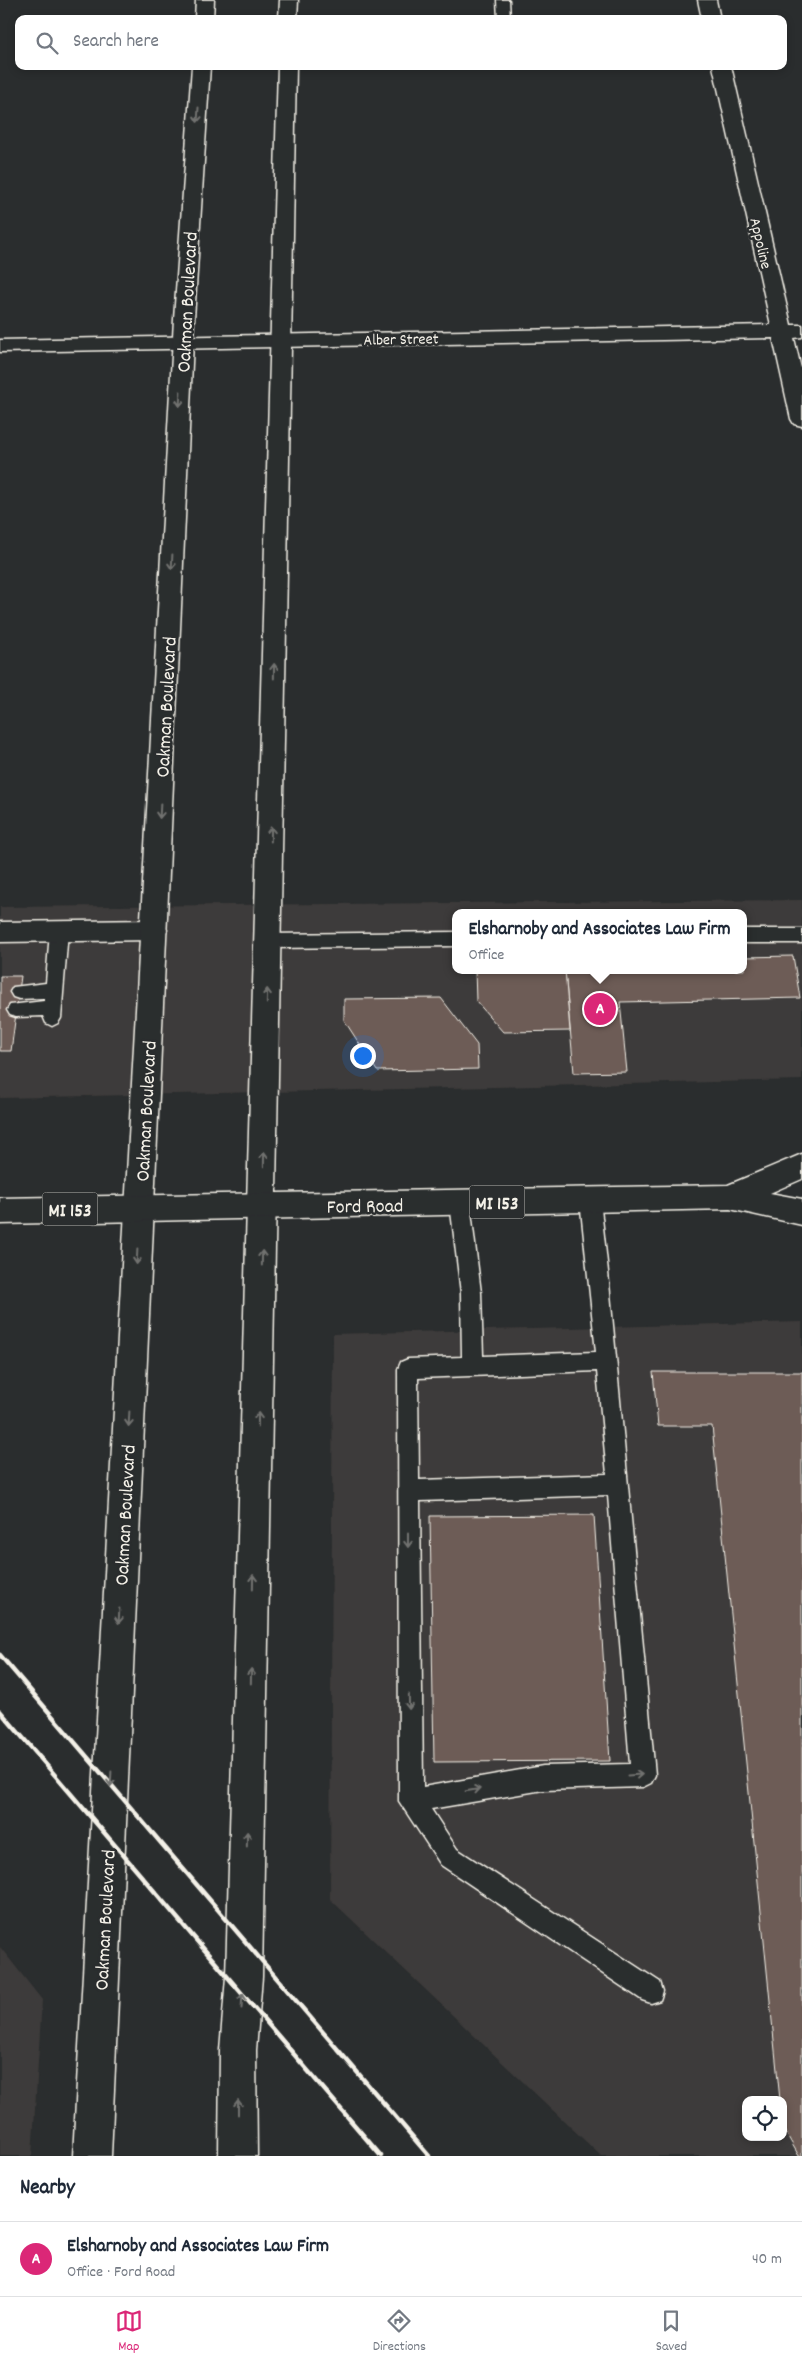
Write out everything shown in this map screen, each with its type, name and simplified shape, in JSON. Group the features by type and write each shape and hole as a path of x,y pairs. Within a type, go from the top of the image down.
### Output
{"street":[{"path":"204,15 206,0"},
{"path":"288,0 288,15"},
{"path":"707,0 710,15"},
{"name":"Oakman Boulevard","path":"92,2156 183,343 201,70"},
{"path":"238,2156 238,2050 244,1977 263,1207 287,70"},
{"name":"Appoline","path":"723,70 792,332 802,419"},
{"name":"Alber Street","path":"0,346 792,332"},
{"path":"0,932 154,930"},
{"name":"Ford Road","path":"730,1197 802,1166"},
{"name":"Ford Road","path":"0,1211 730,1197 802,1212"}],"lane":[{"path":"503,0 504,15"},
{"path":"18,1001 53,1005 59,931"},
{"path":"747,936 802,936"},
{"path":"268,941 452,939"},
{"path":"411,1801 543,1778 643,1774 590,1200"},
{"path":"460,1203 470,1293 473,1366"},
{"path":"606,1361 408,1369 411,1801 449,1857 651,1991"},
{"path":"408,1491 617,1484"}],"shaded area":[{"path":"802,900 802,1080 0,1098 0,907"},
{"path":"802,1322 802,2156 601,2156 330,1899 333,1334"},
{"path":"0,1947 42,2000 32,2156 0,2156"}],"building":[{"path":"793,956 800,998 620,1002 627,1072 574,1073 565,974 747,974 747,957"},
{"path":"475,974 565,974 570,1031 503,1032 476,1001"},
{"path":"0,976 21,976 11,1051 0,1051"},
{"path":"441,998 477,1045 478,1069 377,1071 344,1020 344,999"},
{"path":"653,1372 802,1372 802,2156 799,2156 787,2135 787,2096 780,2096 712,1426 658,1426"},
{"path":"594,1515 610,1761 434,1762 430,1516"}],"railway":[{"path":"0,1655 429,2156"},
{"path":"0,1711 381,2156"}],"place":[{"name":"Elsharnoby and Associates Law Firm","path":"600,1009"}]}
